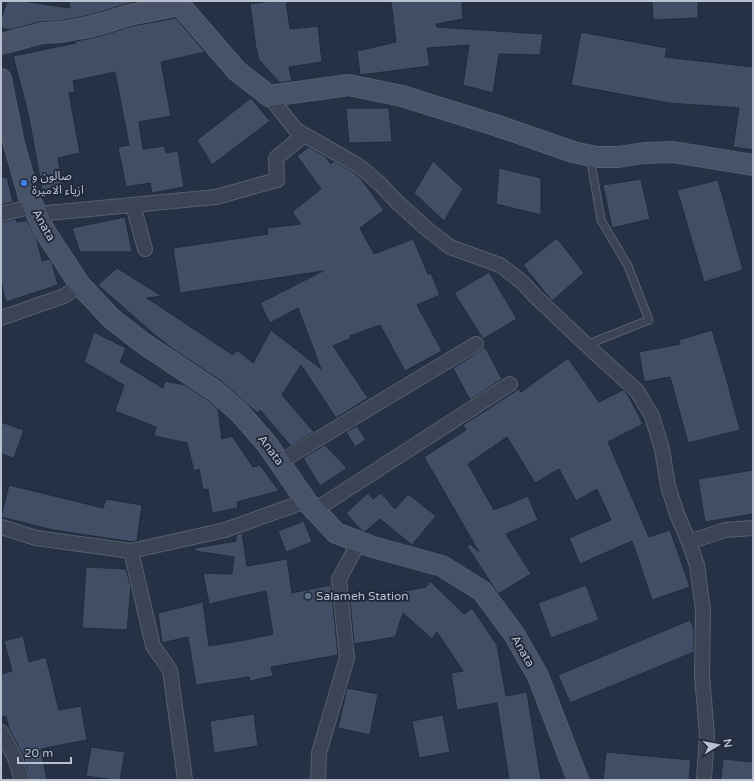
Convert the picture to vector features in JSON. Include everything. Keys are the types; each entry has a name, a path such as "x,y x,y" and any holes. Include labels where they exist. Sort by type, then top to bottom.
{"street":[{"path":"1,44 42,33 84,28 179,3 237,71 270,96 296,130 359,166 427,229 450,246 500,265 522,282 586,345 637,391 652,416 662,449 668,486 677,514 697,565 702,610 702,676 707,735 704,780"},
{"name":"Anata","path":"1,79 14,144 29,197 44,230 80,285 118,323 143,343 215,391 240,413 267,444 311,505 336,533 373,547 442,566 482,591 514,634 538,676 578,780"},
{"path":"270,96 349,85 402,96 498,126 573,152 596,156 618,157 644,153 673,152 753,165"},
{"path":"1,214 35,210 133,205 216,197 277,180 276,158 304,135"},
{"path":"133,205 145,249"},
{"path":"1,318 64,296 80,285"},
{"path":"280,462 476,344"},
{"path":"1,527 36,538 131,551 226,530 311,505 510,384"},
{"path":"689,542 725,530 753,528"},
{"path":"318,780 319,753 347,658 339,579 359,542"},
{"path":"131,551 153,646 170,670 185,780"},
{"path":"1,732 15,758 22,780"}],"lane":[{"path":"586,345 649,320 628,266 601,220 589,155"}],"building":[{"path":"7,1 22,1 70,8 69,1 141,1 82,17 59,21 39,22 10,30 1,28 1,20"},
{"path":"286,1 290,29 318,26 322,62 289,67 292,81 280,83 259,60 256,48 250,4"},
{"path":"391,1 462,1 463,19 436,24 437,27 543,34 540,55 499,54 493,93 463,85 469,45 427,48 430,66 360,75 357,51 396,42"},
{"path":"652,1 698,1 698,18 653,20"},
{"path":"176,18 205,52 161,62 171,116 139,122 143,149 164,146 166,153 178,151 184,187 152,193 150,183 126,187 118,147 129,145 115,72 73,81 75,92 69,93 80,153 58,158 64,191 43,195 28,113 13,56 76,43 70,42 107,34 132,26"},
{"path":"581,32 667,48 665,57 753,67 753,150 733,147 739,108 669,103 571,85"},
{"path":"251,98 270,121 212,165 197,140"},
{"path":"346,108 389,108 392,142 349,143"},
{"path":"309,147 326,157 331,164 334,161 354,173 361,179 384,210 360,228 374,254 413,239 428,274 431,273 440,295 417,305 442,351 405,371 380,325 350,336 351,338 333,346 368,398 336,418 301,365 282,395 314,432 291,446 260,410 258,413 221,381 177,352 156,336 98,285 117,268 162,296 147,298 233,355 237,350 253,363 271,330 321,369 298,308 270,323 260,303 323,271 180,293 173,248 268,234 267,228 301,224 292,212 321,189 297,156"},
{"path":"433,161 463,189 444,221 414,193"},
{"path":"499,168 541,178 541,215 496,204"},
{"path":"7,177 13,202 1,205 1,178"},
{"path":"641,179 650,219 612,228 603,185"},
{"path":"718,180 743,270 704,282 677,190"},
{"path":"125,217 132,252 80,252 72,228"},
{"path":"16,219 17,222 27,220 37,240 42,261 49,259 52,263 58,285 6,302 1,281 1,222"},
{"path":"557,238 584,273 552,301 523,265"},
{"path":"489,272 517,319 483,339 454,293"},
{"path":"712,330 740,430 688,443 670,377 644,382 639,352 680,344 679,340"},
{"path":"94,332 126,348 120,362 163,388 165,381 185,385 208,400 218,409 222,439 232,436 253,467 260,465 279,491 237,502 238,508 212,513 208,489 203,490 199,469 194,471 187,443 154,436 156,427 115,411 124,385 84,362"},
{"path":"485,347 502,379 470,400 453,368"},
{"path":"568,358 599,402 623,390 628,395 643,424 608,442 649,537 670,530 690,587 652,600 632,541 580,564 569,538 611,520 597,489 576,501 559,469 535,483 507,437 468,464 494,510 528,496 538,520 506,534 531,574 498,594 467,546 470,544 479,552 424,457 466,430 463,425 519,389 521,392"},
{"path":"1,422 24,430 14,458 1,454"},
{"path":"357,426 366,440 355,447 346,432"},
{"path":"325,445 347,468 320,486 303,458"},
{"path":"753,470 753,514 705,522 698,479"},
{"path":"9,485 103,508 106,499 142,505 137,541 133,542 53,530 1,517"},
{"path":"368,493 373,499 381,493 395,509 408,494 436,516 412,545 380,519 365,532 361,530 346,513"},
{"path":"304,521 312,542 286,552 278,531"},
{"path":"242,533 247,566 287,559 292,593 331,585 338,655 271,667 273,676 250,681 249,677 196,685 188,637 162,643 158,613 203,602 209,646 273,634 266,591 209,604 203,573 232,574 234,557 195,551 195,548 236,541 236,535"},
{"path":"86,567 126,569 131,587 127,630 82,628"},
{"path":"430,581 464,614 472,608 497,645 506,696 527,692 541,780 509,780 497,703 457,710 451,673 463,671 437,632 432,639 403,613 395,637 354,644 350,601 426,587"},
{"path":"586,585 599,620 551,638 538,603"},
{"path":"690,620 694,629 694,652 570,703 558,675"},
{"path":"23,636 29,662 46,657 59,710 81,706 87,740 41,749 47,780 30,780 23,755 9,729 6,716 1,717 1,674 12,671 4,641"},
{"path":"347,688 378,694 370,735 338,728"},
{"path":"254,714 258,746 214,753 210,721"},
{"path":"443,715 450,752 419,758 412,721"},
{"path":"91,747 125,752 120,780 86,776"},
{"path":"606,752 691,760 689,780 603,780"},
{"path":"723,759 753,762 753,780 721,780"}],"place":[{"name":"صالون و ازياء الاميرة","path":"24,183"},
{"name":"Salameh Station","path":"308,596"}]}
